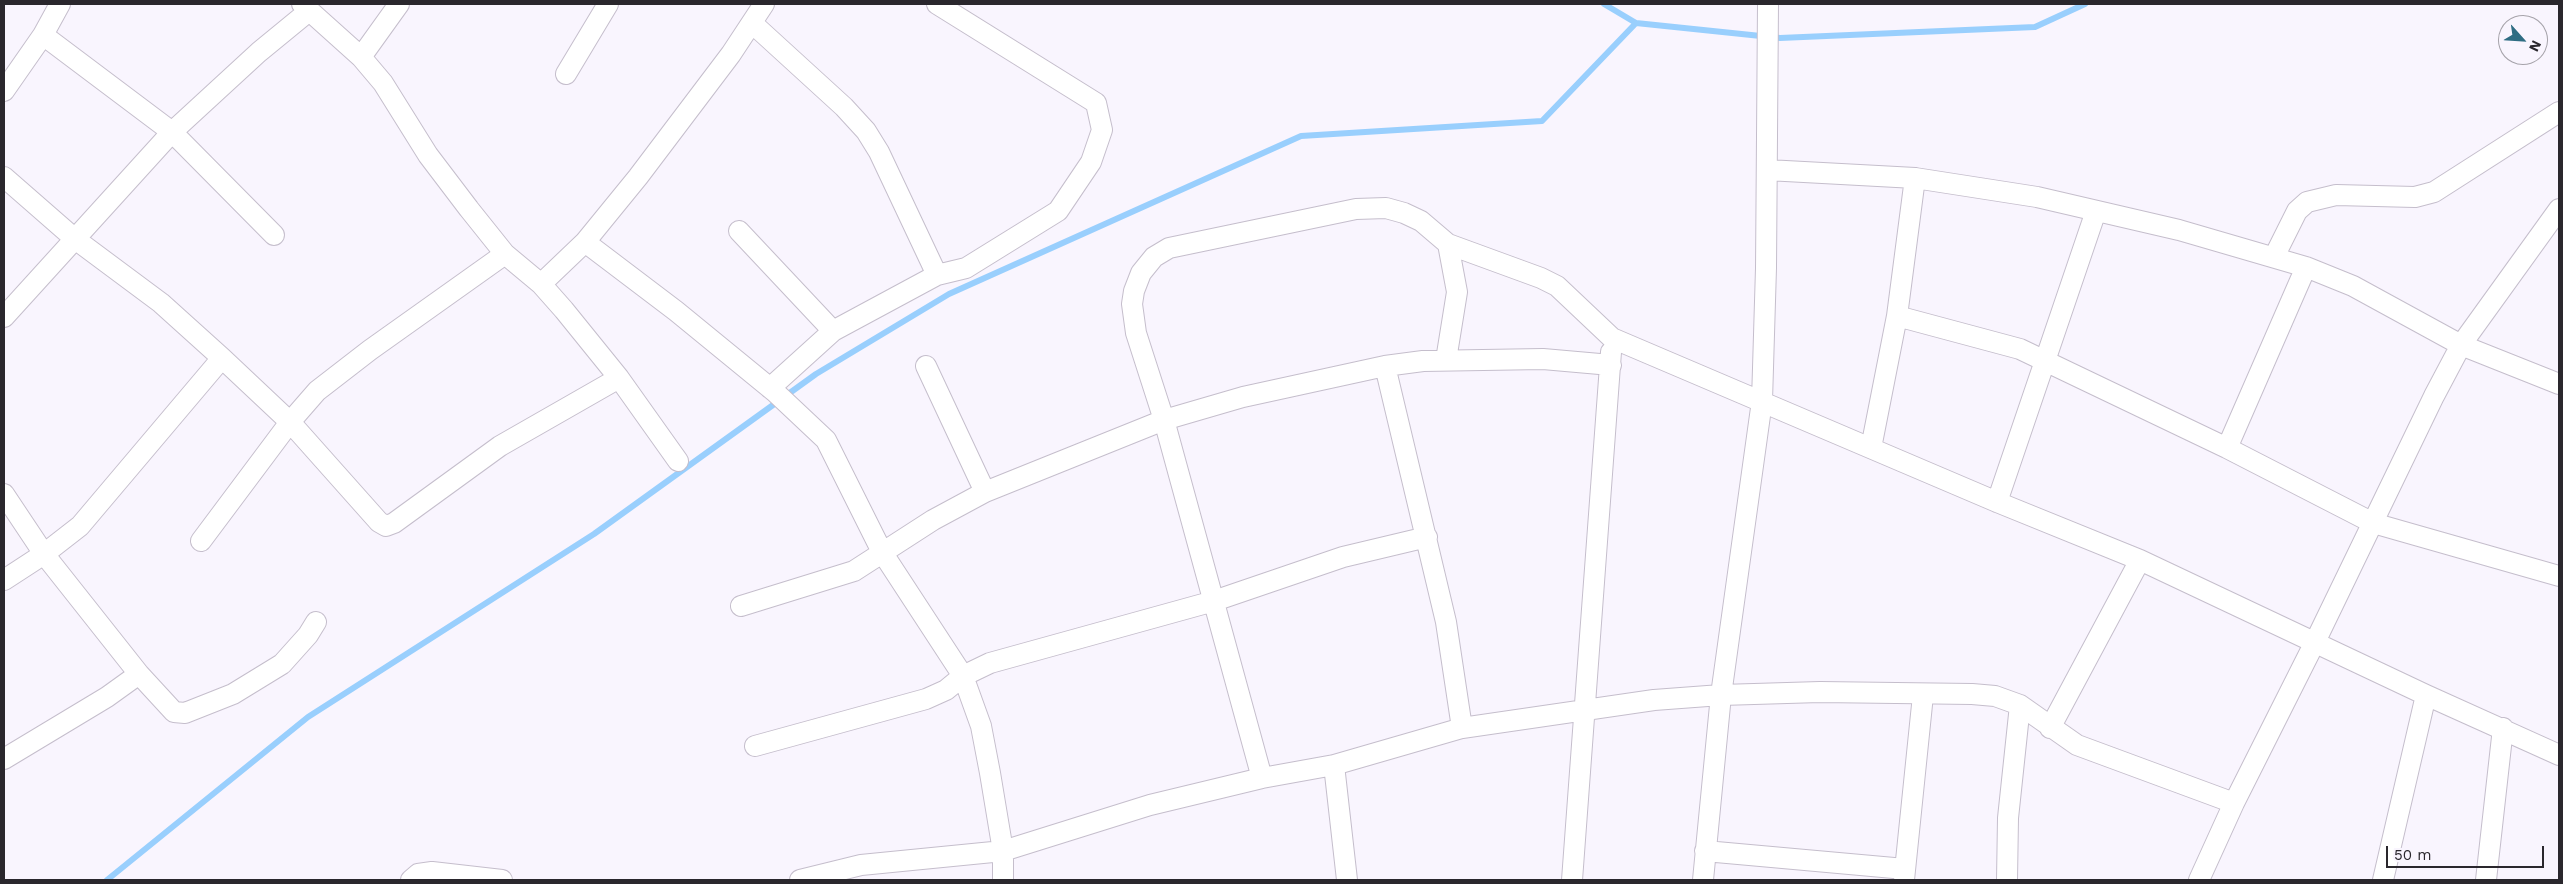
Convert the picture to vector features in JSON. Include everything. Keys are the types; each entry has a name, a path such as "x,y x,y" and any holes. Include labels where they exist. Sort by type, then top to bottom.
{"street":[{"path":"4,91 43,35 60,4"},
{"path":"361,57 399,4"},
{"path":"566,74 608,4"},
{"path":"541,284 585,242 638,177 764,4"},
{"path":"773,390 833,331 937,276 966,268 1058,211 1091,162 1102,130 1096,103 937,4"},
{"path":"1703,880 1722,695 1762,401 1767,170 1768,4"},
{"path":"4,317 172,132 306,7 361,57 383,83 428,155 505,254 541,284 619,378 678,461"},
{"path":"752,23 844,107 866,132 879,152 937,276"},
{"path":"43,35 172,132 274,235"},
{"path":"2274,257 2296,212 2307,202 2336,195 2414,197 2434,192 2559,112"},
{"path":"1767,170 1915,178 2037,198 2179,230 2306,267 2353,286 2461,344 2559,384"},
{"path":"4,177 75,239 161,303 222,358 290,422 379,522 386,526 394,524 500,446 619,378"},
{"path":"1870,448 1897,316 1915,178"},
{"path":"1262,778 1164,420 1136,332 1132,304 1141,273 1154,257 1169,248 1356,209 1386,208 1420,221 1448,244 1541,278 1557,286 1612,338 1997,502 2140,560 2426,695 2503,728 2559,755"},
{"path":"2199,880 2234,803 2315,642 2406,451 2461,344 2552,233 2559,209"},
{"path":"1997,502 2096,211"},
{"path":"739,231 833,331"},
{"path":"585,242 676,311 773,390 826,440 882,552 963,676 980,726 1002,851 1004,880"},
{"path":"1446,360 1457,292 1448,244"},
{"path":"201,541 290,422 317,391 370,350 505,254"},
{"path":"2227,448 2306,267"},
{"path":"1897,316 2020,349 2227,448 2373,523 2559,576"},
{"path":"1572,880 1586,711 1612,338"},
{"path":"4,580 44,554 80,526 222,358"},
{"path":"741,606 854,571 933,520 984,492 1164,420 1243,397 1385,366 1446,360 1543,359 1611,365"},
{"path":"926,366 984,492"},
{"path":"1385,366 1412,486 1427,537 1446,622 1462,728"},
{"path":"4,494 44,554 139,674 174,712 185,713 233,694 282,664 308,635 316,622"},
{"path":"755,746 926,700 946,690 963,676 990,663 1214,602 1343,557 1427,537"},
{"path":"2050,728 2140,560"},
{"path":"4,759 107,698 139,674"},
{"path":"800,880 1002,851 1150,805 1262,778 1334,765 1462,728 1654,700 1722,695 1820,692 1995,696 2020,705 2050,728 2077,745 2234,803"},
{"path":"1705,851 1904,875 1923,695"},
{"path":"2383,880 2426,695"},
{"path":"2007,880 2008,818 2020,705"},
{"path":"2486,880 2503,728"},
{"path":"1334,765 1347,880"},
{"path":"411,880 418,874 432,872 502,880"}],"waterway":[{"path":"1604,4 1636,23"},
{"path":"107,880 308,717 594,534 816,374 949,294 1301,136 1542,121 1636,23 1780,38 2035,27 2085,4"}]}
